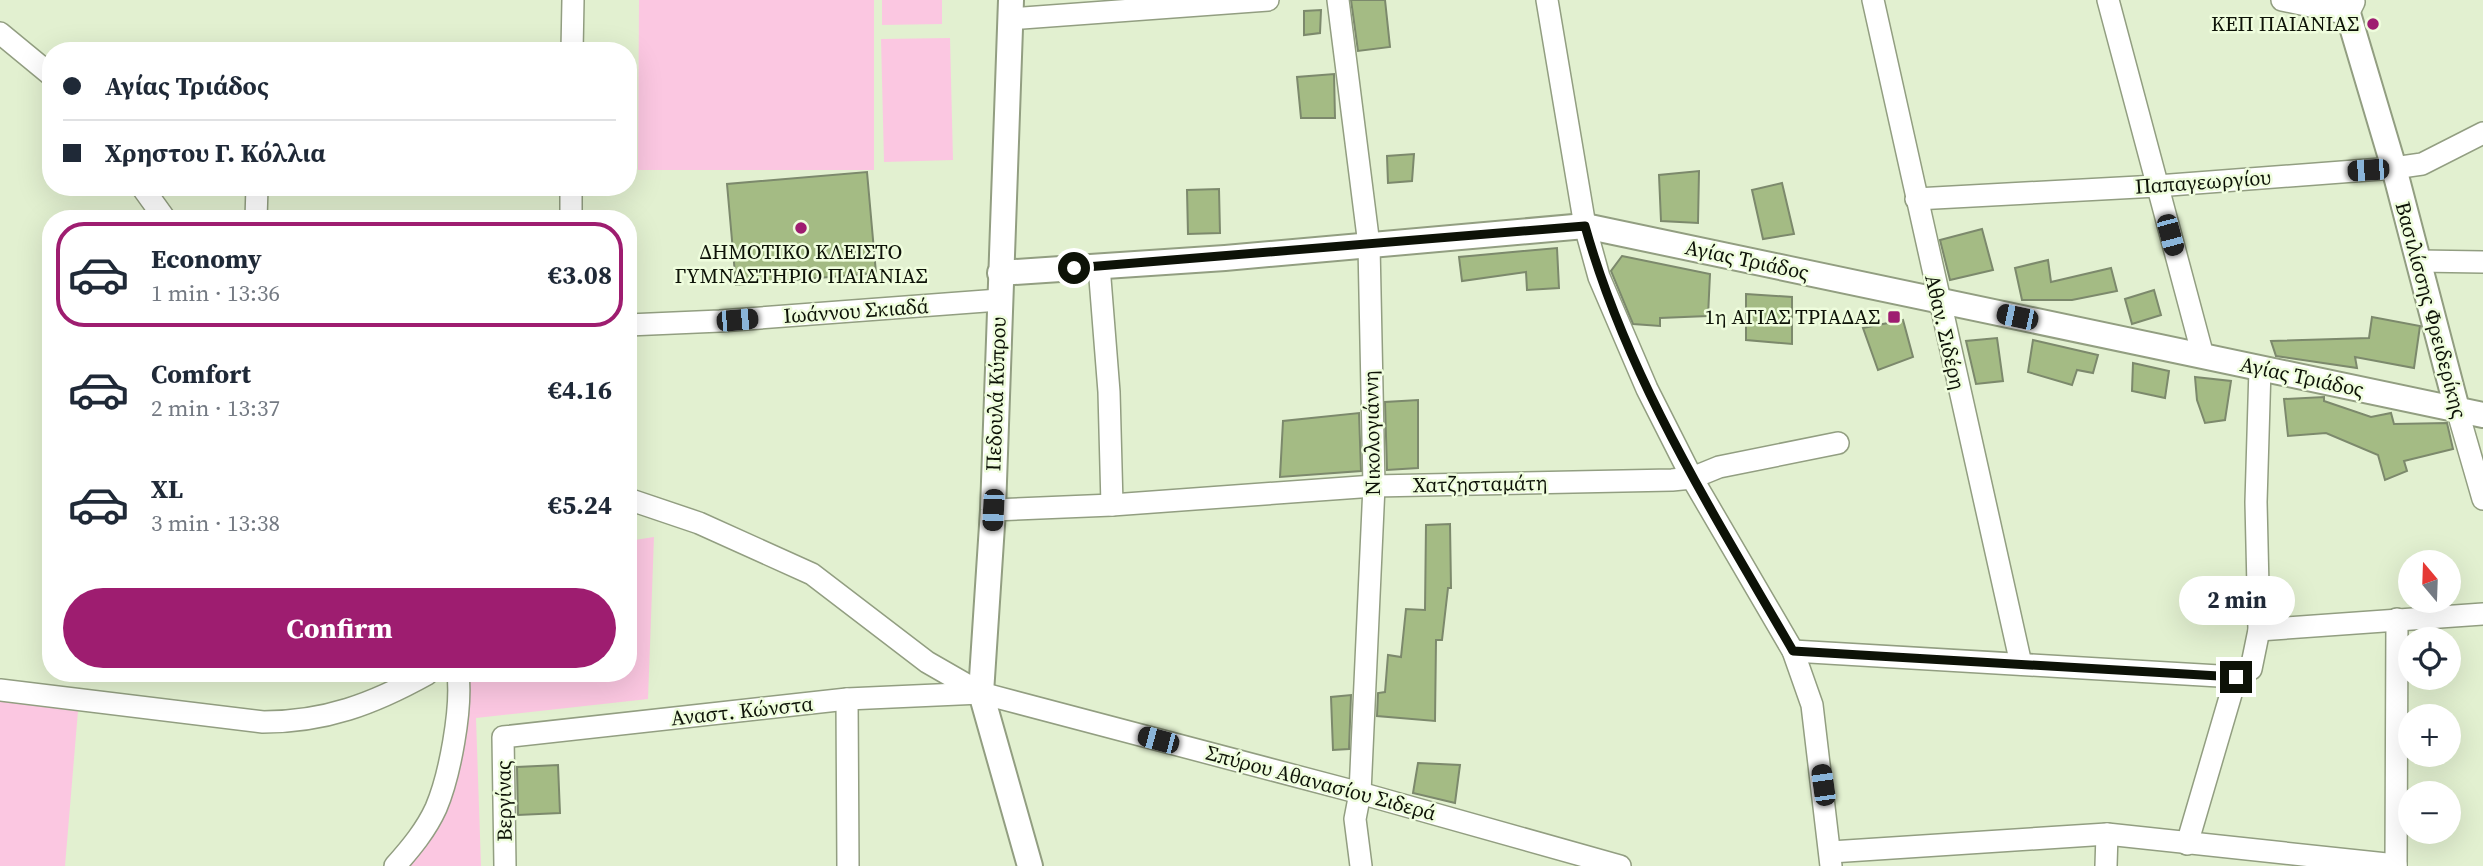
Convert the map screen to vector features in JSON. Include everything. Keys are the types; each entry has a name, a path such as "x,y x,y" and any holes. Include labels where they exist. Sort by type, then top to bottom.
{"street":[{"path":"572,42 573,0"},
{"path":"1011,10 1268,0"},
{"name":"Νικολογιάννη","path":"1338,0 1369,245 1374,486 1360,793 1355,819 1361,866"},
{"path":"1547,0 1585,226 1599,277 1647,389 1692,478 1793,651 1812,705 1831,859 2107,834 2396,865 2397,619"},
{"name":"Αθαν. Σιδέρη","path":"1873,0 1937,300 2021,664"},
{"path":"2108,0 2203,356"},
{"path":"2281,0 2349,5"},
{"name":"Βασιλίσσης Φρειδερίκης","path":"2349,5 2483,499"},
{"name":"Πεδουλά Κύπρου","path":"1011,10 993,510 981,693 1030,866"},
{"path":"0,33 42,68"},
{"name":"Παπαγεωργίου","path":"1916,199 2157,186 2394,168 2422,164 2483,133"},
{"name":"Αγίας Τριάδος","path":"1000,273 1585,226 2483,415"},
{"path":"2418,261 2483,262"},
{"path":"1099,266 1109,391 1112,505"},
{"name":"Ιωάννου Σκιαδά","path":"637,325 999,300"},
{"path":"1793,651 2236,677 2252,669 2259,630 2256,502 2260,368"},
{"name":"Χατζησταμάτη","path":"993,510 1112,505 1374,486 1692,478 1719,467 1838,443"},
{"path":"637,502 699,523 812,574 927,662 981,693"},
{"path":"2259,630 2483,614"},
{"path":"2187,844 2236,677"},
{"path":"0,690 263,722 303,722 390,694 412,682"},
{"path":"395,866 418,840 436,807 454,728 457,682"},
{"name":"Σπύρου Αθανασίου Σιδερά","path":"981,693 1360,793 1619,866"},
{"name":"Αναστ. Κώνστα","path":"503,737 847,699 981,693"},
{"path":"847,699 848,866"},
{"name":"Βεργίνας","path":"503,737 505,866"},
{"path":"2106,866 2107,834"}],"shaded area":[{"path":"639,0 874,0 874,170 638,170"},
{"path":"882,0 942,0 942,24 882,25"},
{"path":"950,38 953,160 884,162 881,39"},
{"path":"654,537 648,699 476,718 481,866 402,866 421,843 462,682 637,682 637,540"},
{"path":"0,701 78,711 65,866 0,866"}],"building":[{"path":"1351,0 1385,0 1390,47 1358,51"},
{"path":"1321,10 1320,33 1304,35 1304,11"},
{"path":"1334,74 1335,118 1301,118 1297,77"},
{"path":"1414,154 1412,181 1388,183 1387,156"},
{"path":"1699,171 1698,223 1661,221 1659,175"},
{"name":"ΔΗΜΟΤΙΚΟ ΚΛΕΙΣΤΟ ΓΥΜΝΑΣΤΗΡΙΟ ΠΑΙΑΝΙΑΣ","path":"867,172 876,273 736,285 727,184"},
{"path":"1782,183 1794,234 1763,239 1752,190"},
{"path":"1219,189 1220,233 1188,234 1187,190"},
{"path":"1982,229 1993,270 1950,280 1940,240"},
{"path":"1557,248 1559,288 1527,290 1526,272 1462,281 1459,257"},
{"path":"1622,256 1710,274 1708,316 1660,318 1660,326 1633,324 1611,271"},
{"path":"2048,260 2051,282 2111,268 2117,291 2072,300 2022,300 2015,268"},
{"path":"2154,290 2161,315 2132,324 2125,299"},
{"path":"1746,294 1792,297 1792,344 1746,340"},
{"path":"2372,317 2420,326 2414,368 2355,357 2357,368 2276,356 2271,341 2369,338"},
{"path":"1903,320 1913,357 1878,370 1863,328"},
{"path":"1997,338 2003,381 1976,384 1966,341"},
{"path":"2033,340 2098,355 2093,373 2077,370 2072,385 2028,372"},
{"path":"2133,363 2169,371 2165,398 2132,391"},
{"path":"2195,377 2231,381 2225,420 2205,423 2197,400"},
{"path":"2324,397 2324,401 2371,417 2391,413 2394,424 2447,423 2453,449 2404,461 2407,471 2385,480 2378,455 2326,433 2288,436 2284,399"},
{"path":"1418,400 1418,468 1387,470 1385,402"},
{"path":"1359,413 1361,471 1280,477 1283,421"},
{"path":"1450,524 1451,588 1448,588 1442,640 1436,640 1435,721 1377,716 1378,693 1385,692 1388,655 1401,657 1406,609 1425,610 1426,525"},
{"path":"1351,695 1349,749 1333,750 1331,697"},
{"path":"1418,763 1460,765 1455,803 1413,793"},
{"path":"558,765 560,813 518,815 517,767"}],"place":[{"name":"ΚΕΠ ΠΑΙΑΝΙΑΣ","path":"2373,24"},
{"name":"ΔΗΜΟΤΙΚΟ ΚΛΕΙΣΤΟ ΓΥΜΝΑΣΤΗΡΙΟ ΠΑΙΑΝΙΑΣ","path":"801,228"},
{"name":"1η ΑΓΙΑΣ ΤΡΙΑΔΑΣ","path":"1894,317"}],"route":[{"path":"1074,268 1225,258 1585,226 1599,277 1647,389 1692,478 1793,651 2236,677"}]}
